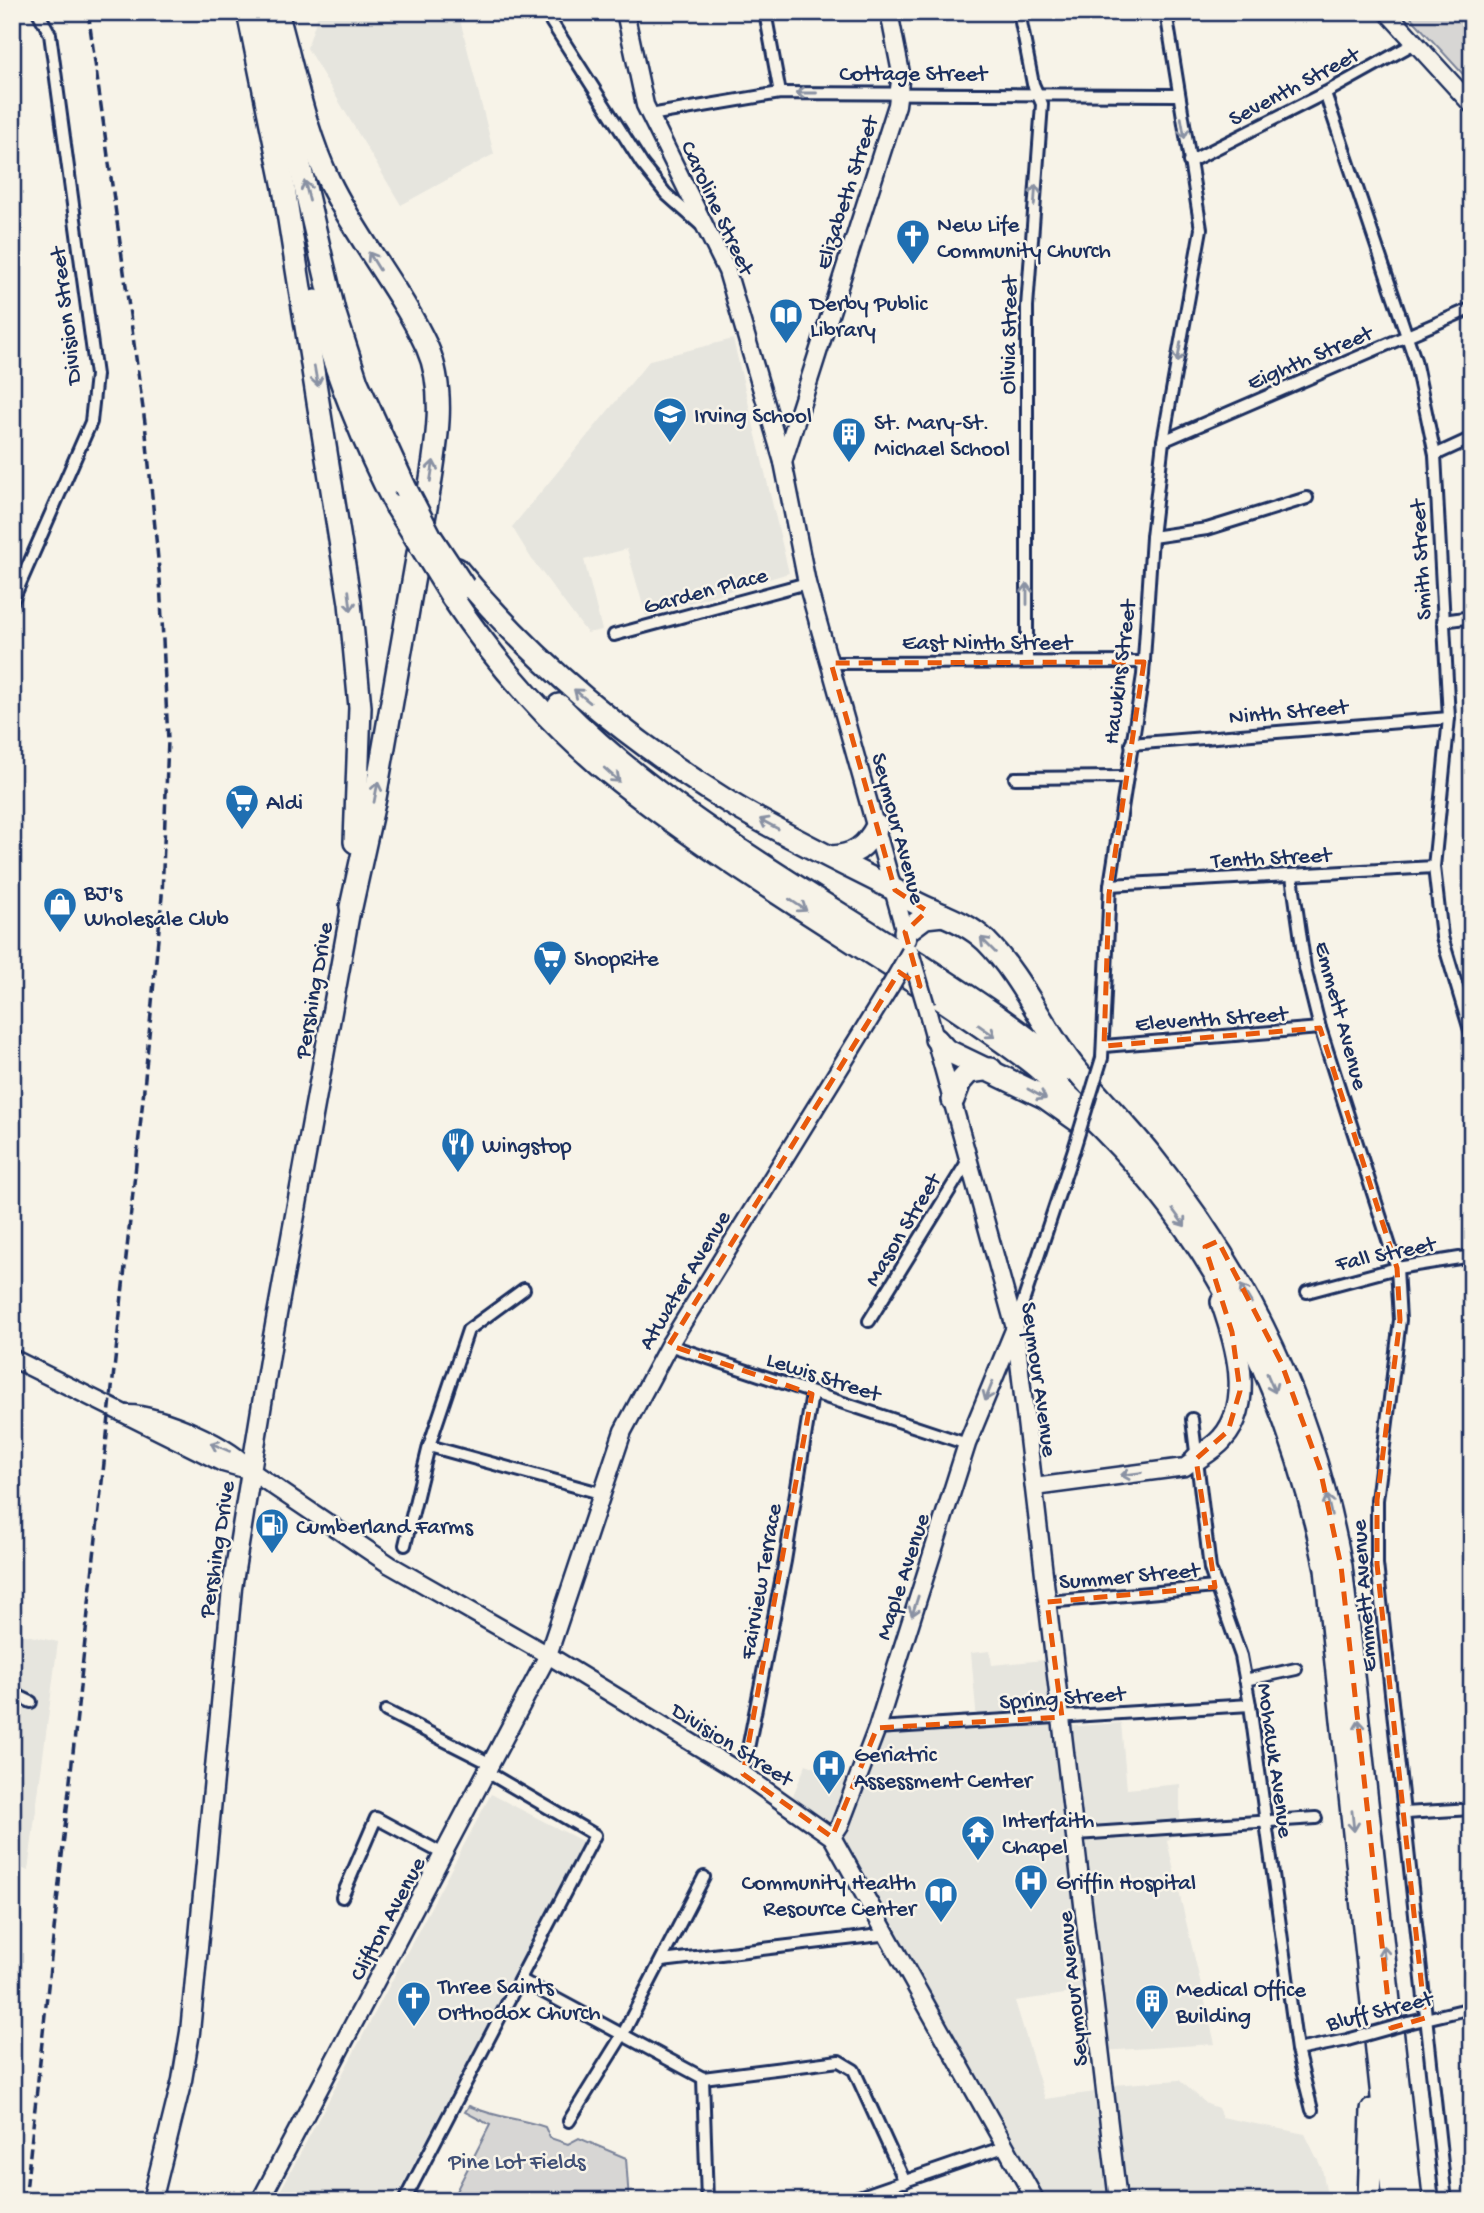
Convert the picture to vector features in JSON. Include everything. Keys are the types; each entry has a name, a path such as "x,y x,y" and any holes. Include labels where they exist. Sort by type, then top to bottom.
{"highway":[{"path":"248,12 279,79 356,382 401,496 461,589 522,667 572,718 631,769 701,823 1035,1042 1085,1087 1150,1153"},
{"path":"273,13 263,47 268,108 323,415 351,603 360,707 351,907"},
{"path":"273,13 328,179 355,231 428,349 437,391 438,436 428,498 375,798 351,907"},
{"path":"284,188 339,383 376,469 401,496 431,537 511,673 558,725 618,781 694,836 1031,1062 1150,1179 1207,1257 1247,1329 1280,1405 1299,1459 1317,1524 1331,1601 1393,2201"},
{"path":"461,589 509,629 574,691 656,755 732,804 895,890 914,903 952,917 979,935 998,954 1074,1067 1150,1153 1203,1224 1267,1330 1296,1398 1321,1469 1343,1580 1410,2201"},
{"path":"831,857 857,852 870,839 877,826"},
{"path":"908,943 925,917 952,917"},
{"path":"936,1038 946,1050 991,1069 1072,1115 1150,1179"},
{"path":"953,1100 960,1082 969,1072 991,1069"},
{"path":"1196,1459 1228,1431 1238,1408 1240,1391 1232,1332 1207,1257"},
{"path":"1369,2201 1372,2108 1370,1989"},
{"path":"1396,2073 1417,2164 1421,2201"}],"main road":[{"name":"Caroline Street","path":"625,12 645,105 727,271 783,462"},
{"name":"Elizabeth Street","path":"783,462 899,93 901,73 889,12"},
{"path":"1387,12 1472,105"},
{"name":"Seymour Avenue","path":"783,462 807,583 895,890 1015,1328 1118,2201"},
{"name":"Pershing Drive","path":"152,2201 182,2080 191,2021 232,1588 351,907"},
{"name":"Atwater Avenue","path":"548,1655 600,1493 623,1431 669,1345 891,985 908,943"},
{"name":"Maple Avenue","path":"832,1837 840,1825 877,1728 967,1444 1015,1328"},
{"name":"Division Street","path":"12,1358 127,1413 148,1415 228,1451 243,1461 251,1471 390,1565 548,1655 743,1774 832,1837 1037,2201"},
{"path":"1034,1487 1185,1467 1196,1459"},
{"name":"Clifton Avenue","path":"260,2201 445,1856 548,1655"}],"street":[{"name":"Division Street","path":"12,602 91,422 96,393 96,376 50,34 38,12"},
{"path":"545,12 642,164 666,194 708,232"},
{"path":"765,12 780,93"},
{"name":"Olivia Street","path":"1019,12 1042,104 1027,307 1027,662"},
{"name":"Hawkins Street","path":"1015,1328 1102,1058 1110,885 1144,662 1152,537 1163,441 1201,229 1177,95 1166,12"},
{"name":"Seventh Street","path":"1189,162 1325,93 1415,43"},
{"name":"Cottage Street","path":"650,116 780,93 1177,95"},
{"name":"Smith Street","path":"1325,93 1423,388 1436,455 1449,718 1434,867 1442,937 1472,1037"},
{"name":"Eighth Street","path":"1163,441 1472,308"},
{"path":"1436,455 1472,438"},
{"path":"1152,537 1208,529 1307,499"},
{"name":"Garden Place","path":"614,635 807,583"},
{"path":"1443,621 1472,617"},
{"name":"East Ninth Street","path":"831,663 1144,662"},
{"name":"Ninth Street","path":"1131,744 1449,718"},
{"path":"1015,778 1126,777"},
{"name":"Tenth Street","path":"1110,885 1434,867"},
{"name":"Emmett Avenue","path":"1292,876 1305,968 1320,1028 1398,1268 1400,1320 1377,1500 1377,1564 1447,2201"},
{"name":"Eleventh Street","path":"1104,1046 1320,1028"},
{"name":"Mason Street","path":"869,1321 969,1159"},
{"name":"Fall Street","path":"1307,1292 1398,1268 1472,1256"},
{"path":"405,1545 429,1446 468,1330 524,1289"},
{"name":"Lewis Street","path":"669,1345 967,1444"},
{"name":"Fairview Terrace","path":"743,1774 785,1561 812,1394"},
{"name":"Mohawk Avenue","path":"1192,1419 1210,1569 1241,1656 1250,1705 1297,2050 1312,2110"},
{"path":"429,1446 600,1493"},
{"name":"Summer Street","path":"1047,1602 1215,1587"},
{"path":"1245,1679 1296,1669"},
{"path":"12,1693 31,1702"},
{"name":"Spring Street","path":"877,1728 1250,1705"},
{"path":"386,1711 489,1768 595,1835 404,2201"},
{"path":"1405,1814 1472,1809"},
{"path":"342,1897 376,1818 445,1856"},
{"path":"1076,1834 1316,1818"},
{"path":"569,2121 623,2034 704,1877"},
{"path":"662,1961 889,1934"},
{"path":"521,1980 703,2078 839,2061 847,2063 854,2070 905,2182"},
{"name":"Bluff Street","path":"1297,2050 1472,2008"},
{"path":"703,2078 707,2201"},
{"path":"847,2201 1007,2146"}],"highlighted area":[{"path":"1144,662 1109,894 1104,1046 1320,1028 1397,1268 1400,1320 1377,1500 1377,1564 1425,2018 1391,2028 1341,1566 1320,1469 1281,1362 1218,1241 1205,1247 1232,1332 1240,1391 1228,1431 1196,1459 1215,1587 1047,1602 1062,1717 877,1728 832,1837 743,1774 812,1394 669,1345 899,972 920,986 905,932 927,911 895,890 831,663"}],"shaded area":[{"path":"319,12 458,12 494,154 401,205 307,48"},
{"name":"Irving School","path":"733,339 789,573 646,616 627,549 584,560 602,630 587,633 531,558 512,527 650,360"},
{"path":"12,1632 58,1642 28,1871 12,1864"},
{"name":"Griffin Hospital","path":"990,1651 992,1665 1054,1659 1063,1727 1121,1723 1127,1789 1180,1784 1180,1828 1167,1841 1215,2044 1101,2051 1094,1990 1015,2001 1045,2099 1095,2092 1113,2085 1179,2080 1207,2104 1218,2108 1222,2117 1305,2134 1322,2169 1328,2201 1035,2201 834,1829 789,1805 806,1764 855,1782 877,1728 977,1722 971,1653"},
{"path":"491,1794 584,1842 394,2201 275,2201"}],"green space":[{"path":"1406,12 1472,12 1472,84"},
{"name":"Pine Lot Fields","path":"469,2106 545,2127 550,2138 568,2144 579,2138 626,2158 629,2201 451,2201 490,2125 465,2112"}],"railway":[{"path":"25,2201 143,1099 162,896 168,740 160,580 145,423 88,12"}],"place":[{"name":"New Life Community Church","path":"913,266"},
{"name":"Derby Public Library","path":"786,345"},
{"name":"Irving School","path":"670,444"},
{"name":"St. Mary-St. Michael School","path":"849,464"},
{"name":"Aldi","path":"242,831"},
{"name":"BJ's Wholesale Club","path":"60,934"},
{"name":"ShopRite","path":"550,987"},
{"name":"Wingstop","path":"458,1174"},
{"name":"Cumberland Farms","path":"272,1555"},
{"name":"Geriatric Assessment Center","path":"829,1796"},
{"name":"Interfaith Chapel","path":"978,1862"},
{"name":"Griffin Hospital","path":"1031,1911"},
{"name":"Community Health Resource Center","path":"941,1924"},
{"name":"Three Saints Orthodox Church","path":"414,2028"},
{"name":"Medical Office Building","path":"1152,2031"}]}
